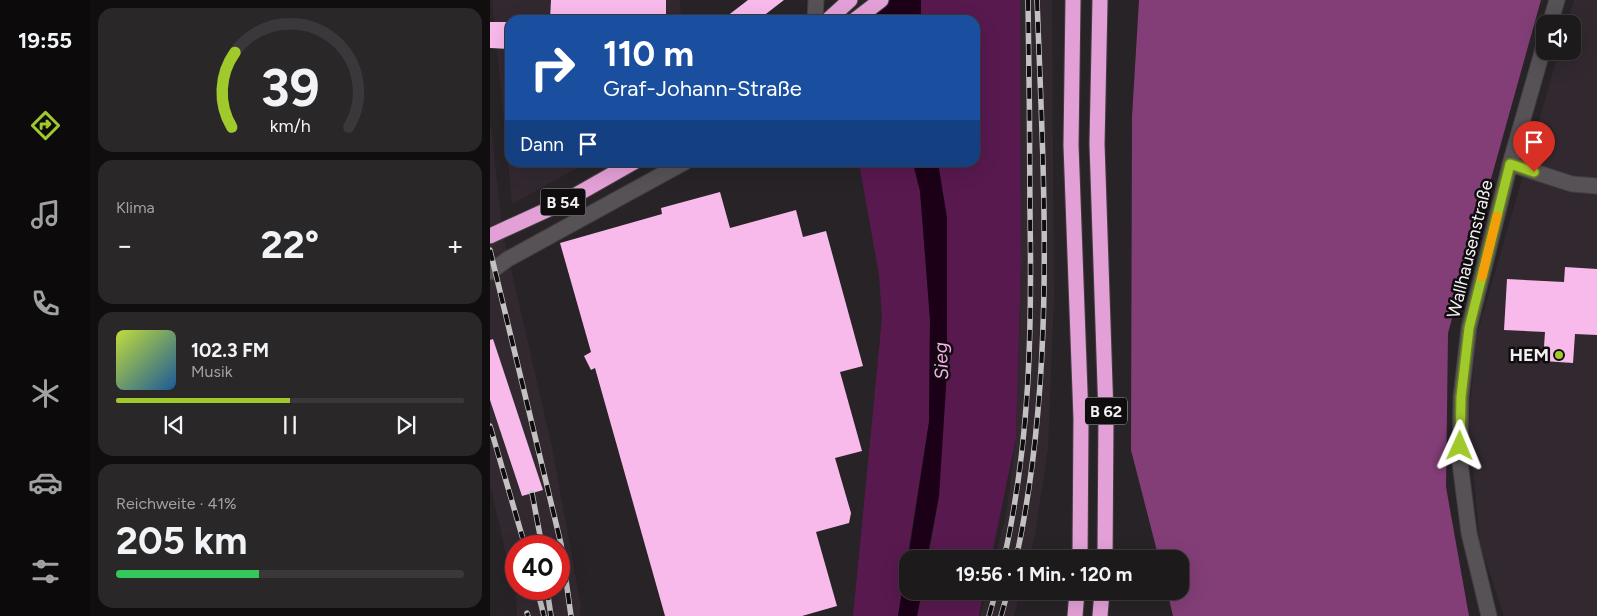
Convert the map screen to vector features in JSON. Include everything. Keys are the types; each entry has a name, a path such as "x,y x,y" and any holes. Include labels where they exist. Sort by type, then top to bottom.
{"highway":[{"path":"834,15 850,0"},
{"path":"862,15 881,0"},
{"name":"B 62","path":"1073,0 1071,145 1081,428 1080,550"},
{"name":"B 62","path":"1100,0 1097,144 1106,416 1104,550"},
{"name":"B 54","path":"490,236 560,204 625,167"},
{"path":"1075,616 1076,600"},
{"path":"1100,616 1101,600"}],"street":[{"path":"815,15 816,0"},
{"path":"1553,15 1557,0"},
{"name":"Wallhausenstraße","path":"1490,616 1469,533 1460,463 1461,397 1469,328 1510,164 1540,60"},
{"path":"1510,164 1572,184 1597,186"},
{"path":"490,272 508,259 676,167"}],"shaded area":[{"path":"492,0 680,0 681,15 505,15 505,133"},
{"path":"921,0 1020,0 1021,263 1016,438 993,550 930,550 939,496 947,218 939,167 980,167 980,15 921,15"},
{"path":"1020,0 1052,0 1054,297 1048,449 1031,550 997,550 1006,515 1016,438 1021,263"},
{"path":"1139,0 1541,0 1448,333 1446,487 1469,616 1173,616 1169,600 1189,600 1189,550 1157,550 1131,450 1132,117"},
{"path":"1574,0 1597,0 1597,616 1504,616 1480,544 1469,425 1476,338 1556,60 1581,60 1581,15 1570,15"},
{"path":"490,120 503,234 552,447 568,535 505,535 505,550 490,484"},
{"path":"508,167 579,167 512,204"},
{"path":"860,167 914,167 920,191 930,319 929,422 909,550 899,550 899,600 901,600 898,616 853,616 882,318 879,275"},
{"path":"570,546 581,606 580,616 517,616 516,600 570,600"},
{"path":"920,600 982,600 979,616 917,616"},
{"path":"984,600 1018,600 1014,616 980,616"}],"water":[{"path":"875,0 921,0 921,15 876,15"},
{"name":"Sieg","path":"914,167 939,167 947,218 947,372 939,496 929,550 909,550 929,422 930,319 920,191"},
{"path":"901,600 920,600 917,616 898,616"}],"building":[{"path":"551,0 666,0 666,15 550,15"},
{"path":"748,0 784,0 764,15 728,15"},
{"path":"490,22 505,22 505,49 490,48"},
{"path":"720,192 730,228 796,210 803,237 826,231 863,366 840,372 862,451 835,458 851,513 849,523 816,532 837,606 802,616 665,616 595,368 591,370 584,356 591,352 560,243 662,214 661,208"},
{"path":"1565,267 1597,269 1597,335 1575,334 1573,363 1543,361 1545,332 1504,330 1507,279 1564,282"},
{"path":"493,339 543,490 522,496 490,400 490,340"}],"railway":[{"path":"1006,550 1019,472 1028,387 1030,344 1031,257 1028,0"},
{"path":"1018,550 1029,490 1037,421 1042,351 1044,210 1037,0"},
{"path":"490,250 561,544 571,616"},
{"path":"490,426 522,535"},
{"path":"532,493 540,535"},
{"path":"540,600 544,616"},
{"path":"549,600 551,616"},
{"path":"989,616 993,600"},
{"path":"1001,616 1005,600"}],"slow traffic":[{"path":"1482,277 1497,216"}],"place":[{"name":"HEM","path":"1559,355"}],"route":[{"path":"1460,446 1461,397 1469,328 1510,164 1534,172"}]}
